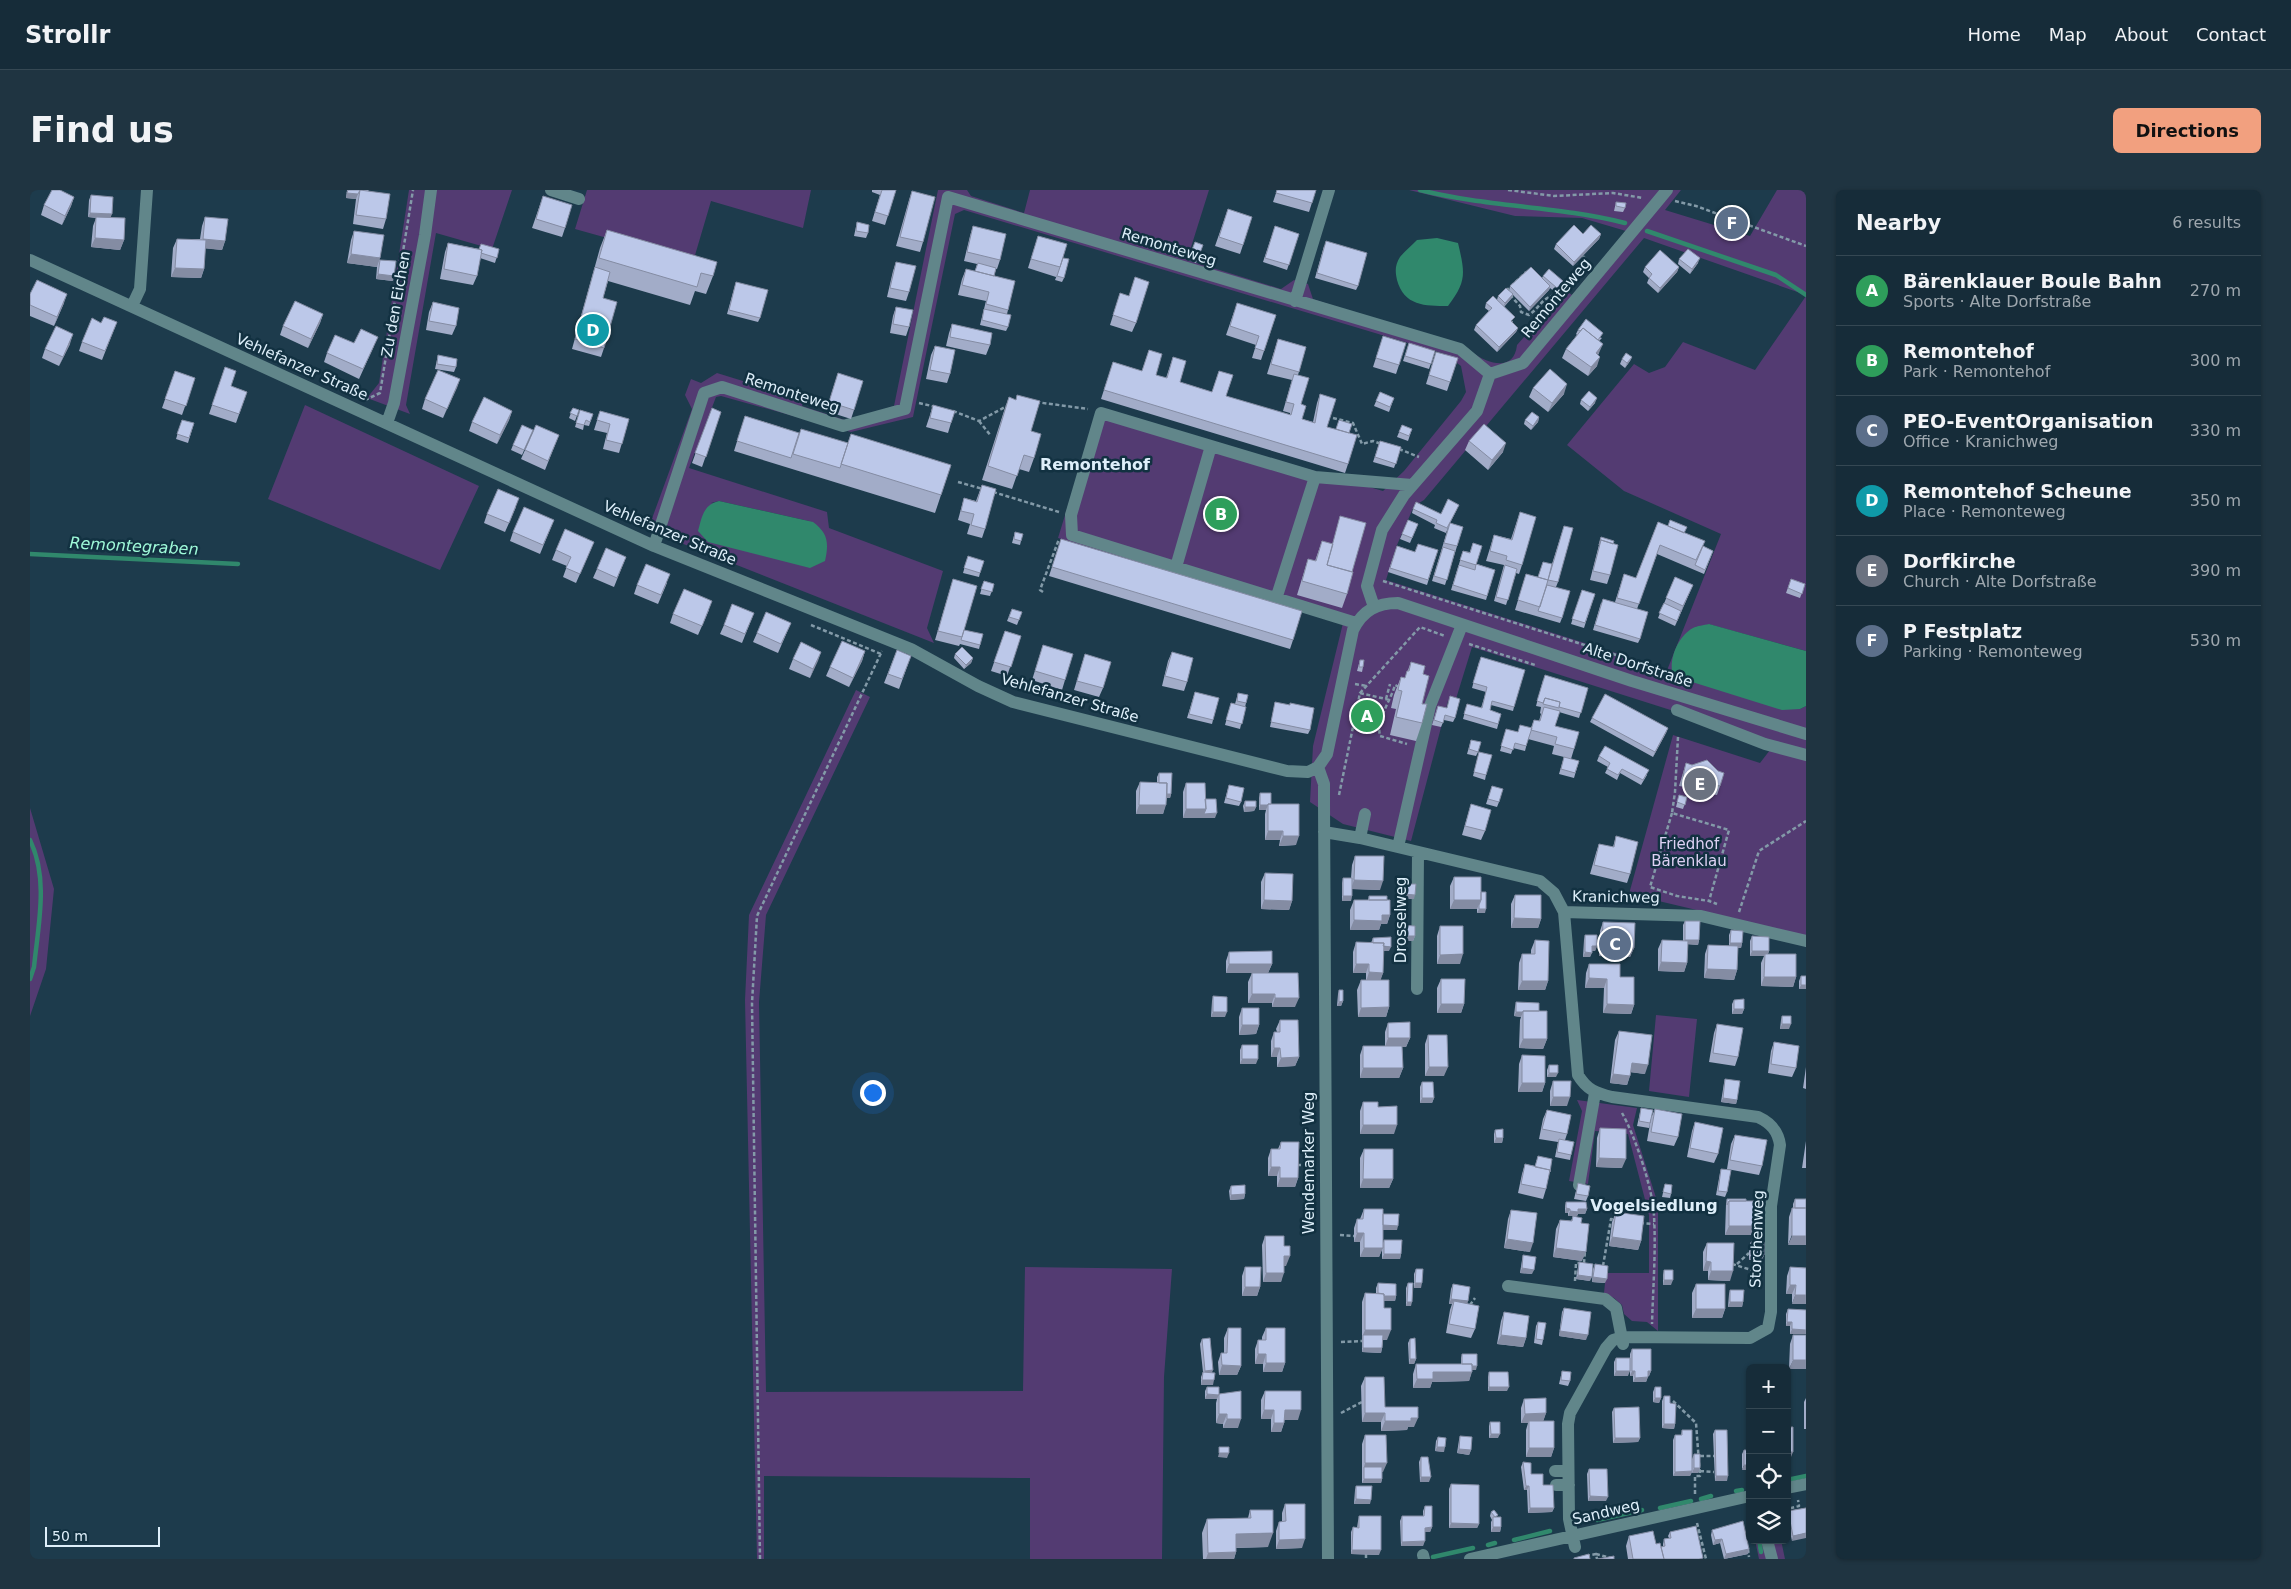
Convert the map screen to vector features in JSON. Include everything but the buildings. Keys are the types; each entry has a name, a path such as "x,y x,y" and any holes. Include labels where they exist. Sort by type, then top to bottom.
{"street":[{"path":"132,306 140,289 147,190"},
{"name":"Zu den Eichen","path":"386,423 394,403 425,235 431,190"},
{"path":"551,190 579,198"},
{"path":"1295,302 1329,190"},
{"name":"Remonteweg","path":"654,546 704,393 722,387 843,426 905,409 949,193 1295,302 1460,349 1490,374 1523,363 1667,190"},
{"name":"Vehlefanzer Straße","path":"30,260 654,546 911,649 978,686 1012,702 1288,771 1308,772 1318,767"},
{"path":"1318,767 1327,754 1344,668 1356,623 1374,607 1367,586 1382,530 1412,486 1477,411 1490,374"},
{"path":"1356,623 1072,535 1071,515 1101,413 1315,477 1397,482 1412,486"},
{"path":"1176,567 1211,446"},
{"path":"1276,599 1315,477"},
{"name":"Alte Dorfstraße","path":"1374,607 1385,603 1398,604 1662,690 1806,734"},
{"path":"1398,847 1430,706 1462,624"},
{"path":"1677,710 1765,744 1806,755"},
{"name":"Wendemarker Weg","path":"1318,767 1324,784 1328,1559"},
{"path":"1360,838 1365,814"},
{"name":"Kranichweg","path":"1324,832 1360,838 1540,881 1554,893 1564,912 1701,916 1806,941"},
{"name":"Drosselweg","path":"1417,989 1418,852"},
{"path":"1564,912 1578,1075 1584,1086 1594,1093 1579,1185"},
{"name":"Storchenweg","path":"1594,1093 1758,1117 1767,1122 1779,1136 1780,1146 1770,1208 1772,1272 1767,1301 1774,1324 1750,1341 1652,1338 1623,1341"},
{"path":"1508,1286 1579,1289 1596,1294 1616,1308 1623,1341 1613,1340 1606,1348 1570,1413 1568,1424 1568,1471 1562,1485 1569,1519 1568,1543"},
{"path":"1555,1471 1568,1471"},
{"path":"1791,1487 1806,1484"},
{"name":"Sandweg","path":"1470,1559 1482,1550 1510,1550 1568,1543 1656,1517 1697,1508 1722,1496 1746,1493"},
{"path":"1768,1544 1772,1559"}],"path":[{"path":"360,411 366,399 380,393 412,190"},
{"path":"1508,190 1554,196 1613,193 1638,196 1656,203 1676,201 1696,206 1806,246"},
{"path":"1526,272 1506,291 1520,306 1521,312 1524,315 1529,315 1541,300 1561,294"},
{"path":"907,400 942,408"},
{"path":"1036,402 1083,407 1101,413"},
{"path":"979,421 1009,405"},
{"path":"1003,408 1012,411"},
{"path":"951,410 979,421 992,436"},
{"path":"1333,418 1353,423 1362,444 1373,441 1382,444"},
{"path":"1391,446 1417,455 1430,465"},
{"path":"958,482 1071,515"},
{"path":"1043,592 1040,590 1057,540 1072,535"},
{"path":"1369,576 1638,662"},
{"path":"1339,795 1360,693 1420,627 1538,666"},
{"path":"760,1559 752,1003 757,916 881,654"},
{"path":"1390,684 1379,732 1380,736 1406,743 1416,769"},
{"path":"1388,699 1393,692"},
{"path":"1360,693 1388,699"},
{"path":"1678,737 1672,813 1650,887 1677,896 1709,901 1723,910"},
{"path":"1672,813 1729,830 1709,901"},
{"path":"1731,912 1739,914 1759,851 1806,821"},
{"path":"1612,1096 1629,1125 1641,1161 1654,1214 1652,1338"},
{"path":"1295,1165 1326,1165"},
{"path":"1602,1270 1610,1219 1620,1220"},
{"path":"1639,1223 1654,1224"},
{"path":"1579,1289 1574,1280 1576,1263 1584,1264 1586,1248"},
{"path":"1737,1264 1749,1253"},
{"path":"1731,1264 1737,1264 1755,1272 1772,1272"},
{"path":"1464,1312 1475,1298"},
{"path":"1327,1342 1362,1341"},
{"path":"1673,1401 1696,1423 1700,1456 1700,1476 1695,1474 1697,1508"},
{"path":"1327,1414 1344,1413 1362,1402"},
{"path":"1700,1456 1714,1456"},
{"path":"1700,1471 1714,1472"},
{"path":"1791,1512 1799,1512 1799,1506"},
{"path":"1690,1525 1698,1523 1706,1559"},
{"path":"1747,1548 1749,1557"},
{"path":"1366,1554 1366,1559"},
{"path":"1585,1557 1596,1554 1614,1559"},
{"path":"1596,1554 1597,1559"}],"green space":[{"path":"409,190 512,190 492,249 436,233 406,405 410,414 367,398 379,383"},
{"path":"587,190 811,190 803,228 711,201 693,262 575,229"},
{"path":"938,190 967,190 971,196 1024,213 1030,190 1209,190 1187,260 1281,289 1294,280 1308,284 1313,299 1473,353 1486,360 1500,363 1511,359 1515,354 1517,345 1565,290 1572,295 1626,231 1582,218 1515,216 1409,190 1681,190 1665,210 1750,236 1777,190 1806,190 1806,295 1644,238 1424,500 1414,506 1397,545 1386,580 1635,659 1664,678 1721,534 1624,491 1567,445 1634,364 1649,373 1665,367 1683,342 1755,370 1806,296 1806,651 1708,624 1800,709 1806,706 1806,753 1472,647 1455,702 1448,701 1411,841 1343,824 1310,802 1313,746 1343,623 1058,538 1098,408 1383,491 1404,471 1461,401 1466,392 1461,366 1445,354 964,210 955,214 913,417 851,432 721,396 716,397 689,468 827,512 829,528 943,571 927,628 934,643 681,543 670,526 650,524 692,409 685,395 691,379 701,383 717,373 804,400 802,406 848,421 894,406","holes":["719,501 813,522 711,503"]},
{"path":"305,405 479,486 440,570 268,499"},
{"path":"856,690 870,697 766,915 759,1002 766,1392 1023,1391 1025,1267 1172,1269 1164,1377 1162,1559 1030,1559 1030,1478 764,1476 764,1559 757,1559 745,1000 749,915"},
{"name":"Friedhof Bärenklau","path":"1673,735 1760,763 1770,750 1806,759 1806,936 1629,894"},
{"path":"30,808 54,889 46,969 30,1016"},
{"path":"1656,1015 1697,1019 1689,1097 1649,1091"},
{"path":"1577,1100 1637,1108 1633,1125 1658,1204 1658,1331 1647,1322 1632,1321 1624,1314 1622,1305 1604,1293 1606,1273 1649,1273 1649,1215 1628,1134 1595,1131 1588,1184 1569,1181 1582,1111"},
{"path":"1756,1544 1782,1544 1785,1559 1759,1559"}],"shaded area":[{"path":"1437,238 1458,243 1462,262 1463,276 1459,290 1448,306 1424,305 1410,300 1400,289 1396,277 1398,260 1417,240"},
{"path":"719,501 813,522 822,530 826,539 825,561 810,568 708,542 698,531 702,516 710,505"},
{"path":"1709,624 1806,651 1806,706 1800,709 1782,710 1673,676 1673,656 1679,642 1693,628"}],"waterway":[{"name":"Remontegraben","path":"1420,190 1445,196 1574,213 1625,223"},
{"name":"Remontegraben","path":"1647,231 1776,275 1806,295"},
{"name":"Remontegraben","path":"30,554 238,564"},
{"path":"30,840 36,855 41,887 38,935 34,967 30,979"},
{"path":"1791,1479 1806,1476"},
{"path":"1736,1491 1742,1490"},
{"path":"1701,1499 1711,1496"},
{"path":"1660,1508 1691,1501"},
{"path":"1597,1520 1642,1510"},
{"path":"1514,1540 1550,1531"},
{"path":"1488,1545 1495,1543"},
{"path":"1760,1544 1761,1552"},
{"path":"1433,1557 1473,1548"}],"place":[{"name":"P Festplatz","path":"1732,223"},
{"name":"Remontehof Scheune","path":"593,330"},
{"name":"Remontehof","path":"1221,514"},
{"name":"Bärenklauer Boule Bahn","path":"1367,716"},
{"name":"Dorfkirche","path":"1700,784"},
{"name":"PEO-EventOrganisation","path":"1615,944"}],"district":[{"name":"Remontehof","path":"1095,464"},
{"name":"Vogelsiedlung","path":"1654,1205"}]}
